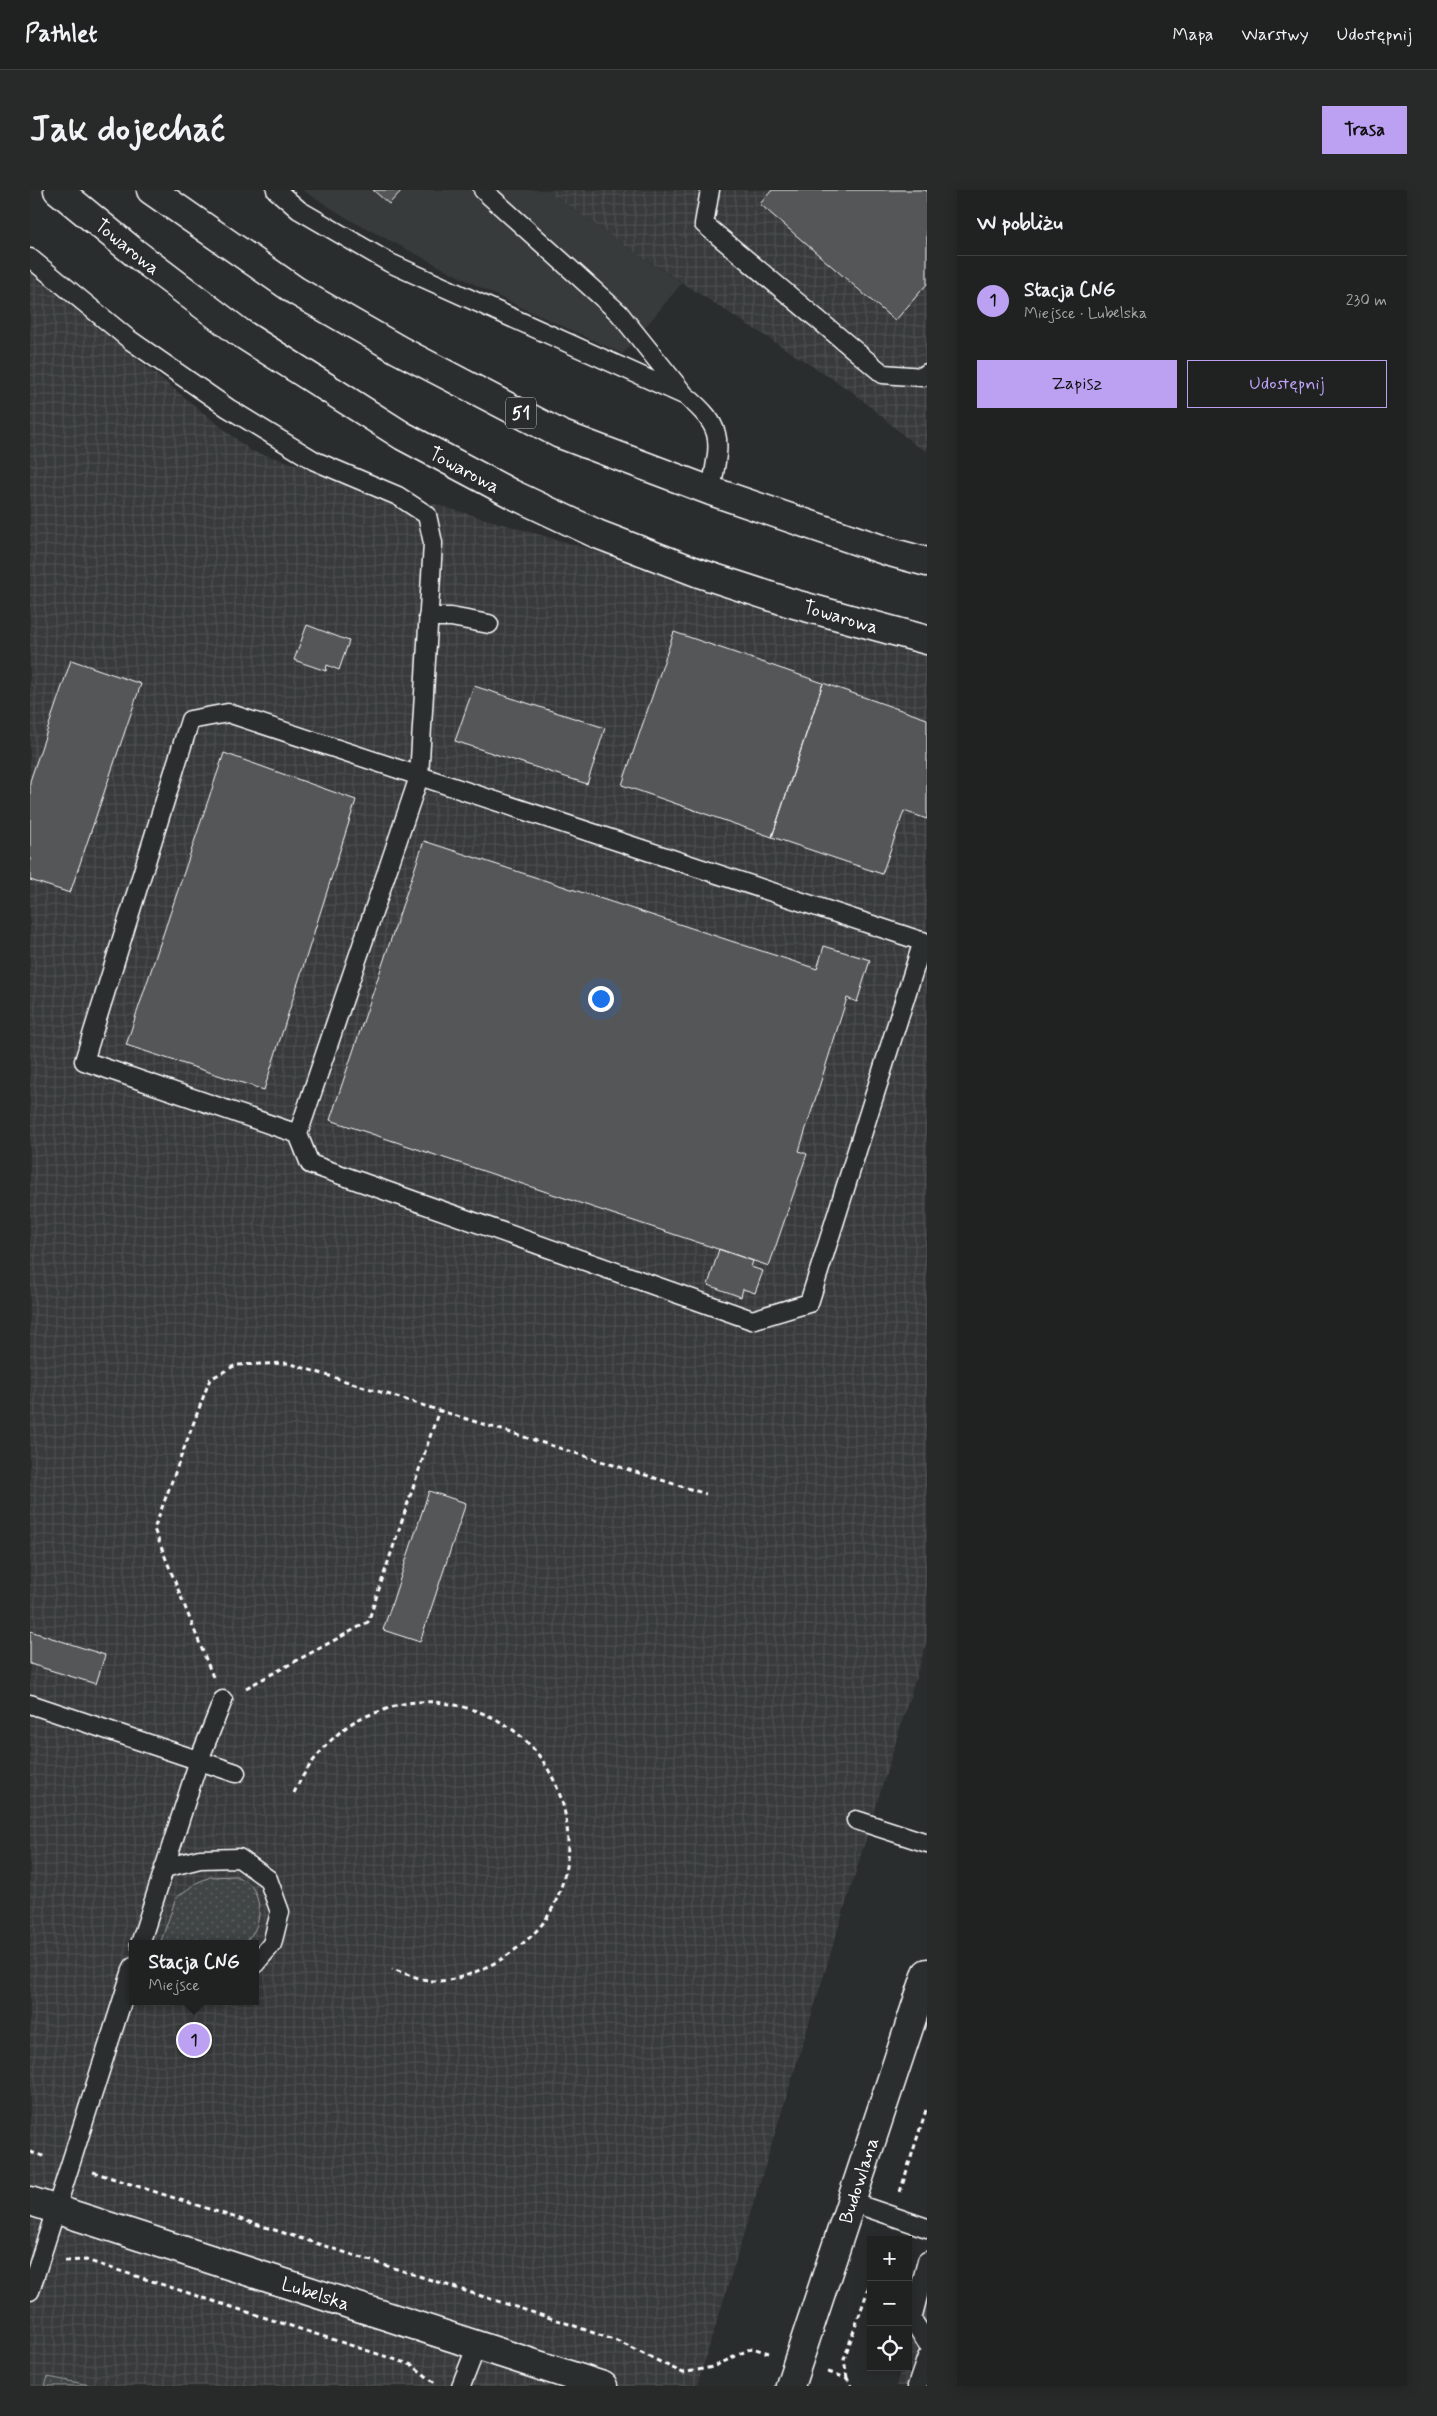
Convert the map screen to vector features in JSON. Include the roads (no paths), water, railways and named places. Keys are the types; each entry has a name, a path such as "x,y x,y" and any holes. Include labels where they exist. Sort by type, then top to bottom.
{"main road":[{"name":"Towarowa","path":"58,190 134,253 239,332 403,436 504,489 597,534 699,573 791,603 927,640"},
{"name":"51","path":"151,190 296,291 399,350 560,434 711,491 890,552 927,562"},
{"name":"Budowlana","path":"790,2386 927,1973"},
{"name":"Lubelska","path":"30,2201 603,2386"}],"lane":[{"path":"276,190 299,210 390,263 686,396"},
{"path":"483,190 619,313 686,396 703,410 712,421 719,442 711,491"},
{"path":"710,190 704,224 883,374 923,377 927,373"},
{"path":"30,258 130,340 228,408 315,461 398,496 427,515 433,542 419,777 298,1134 310,1164 752,1320 809,1303 925,942 419,777 228,713 190,720 84,1061 298,1134"},
{"path":"428,618 451,616 489,624"},
{"path":"141,1940 199,1760 223,1700"},
{"path":"30,1704 236,1773"},
{"path":"856,1820 927,1843"},
{"path":"164,1868 200,1859 239,1858 268,1879 280,1912 272,1944 259,1959"},
{"path":"30,2291 70,2165 128,1999"},
{"path":"851,2202 927,2228"},
{"path":"927,2261 912,2319 927,2343"},
{"path":"461,2386 476,2346"},
{"path":"917,2386 927,2357"}],"place":[{"name":"Stacja CNG","path":"194,2040"}]}
